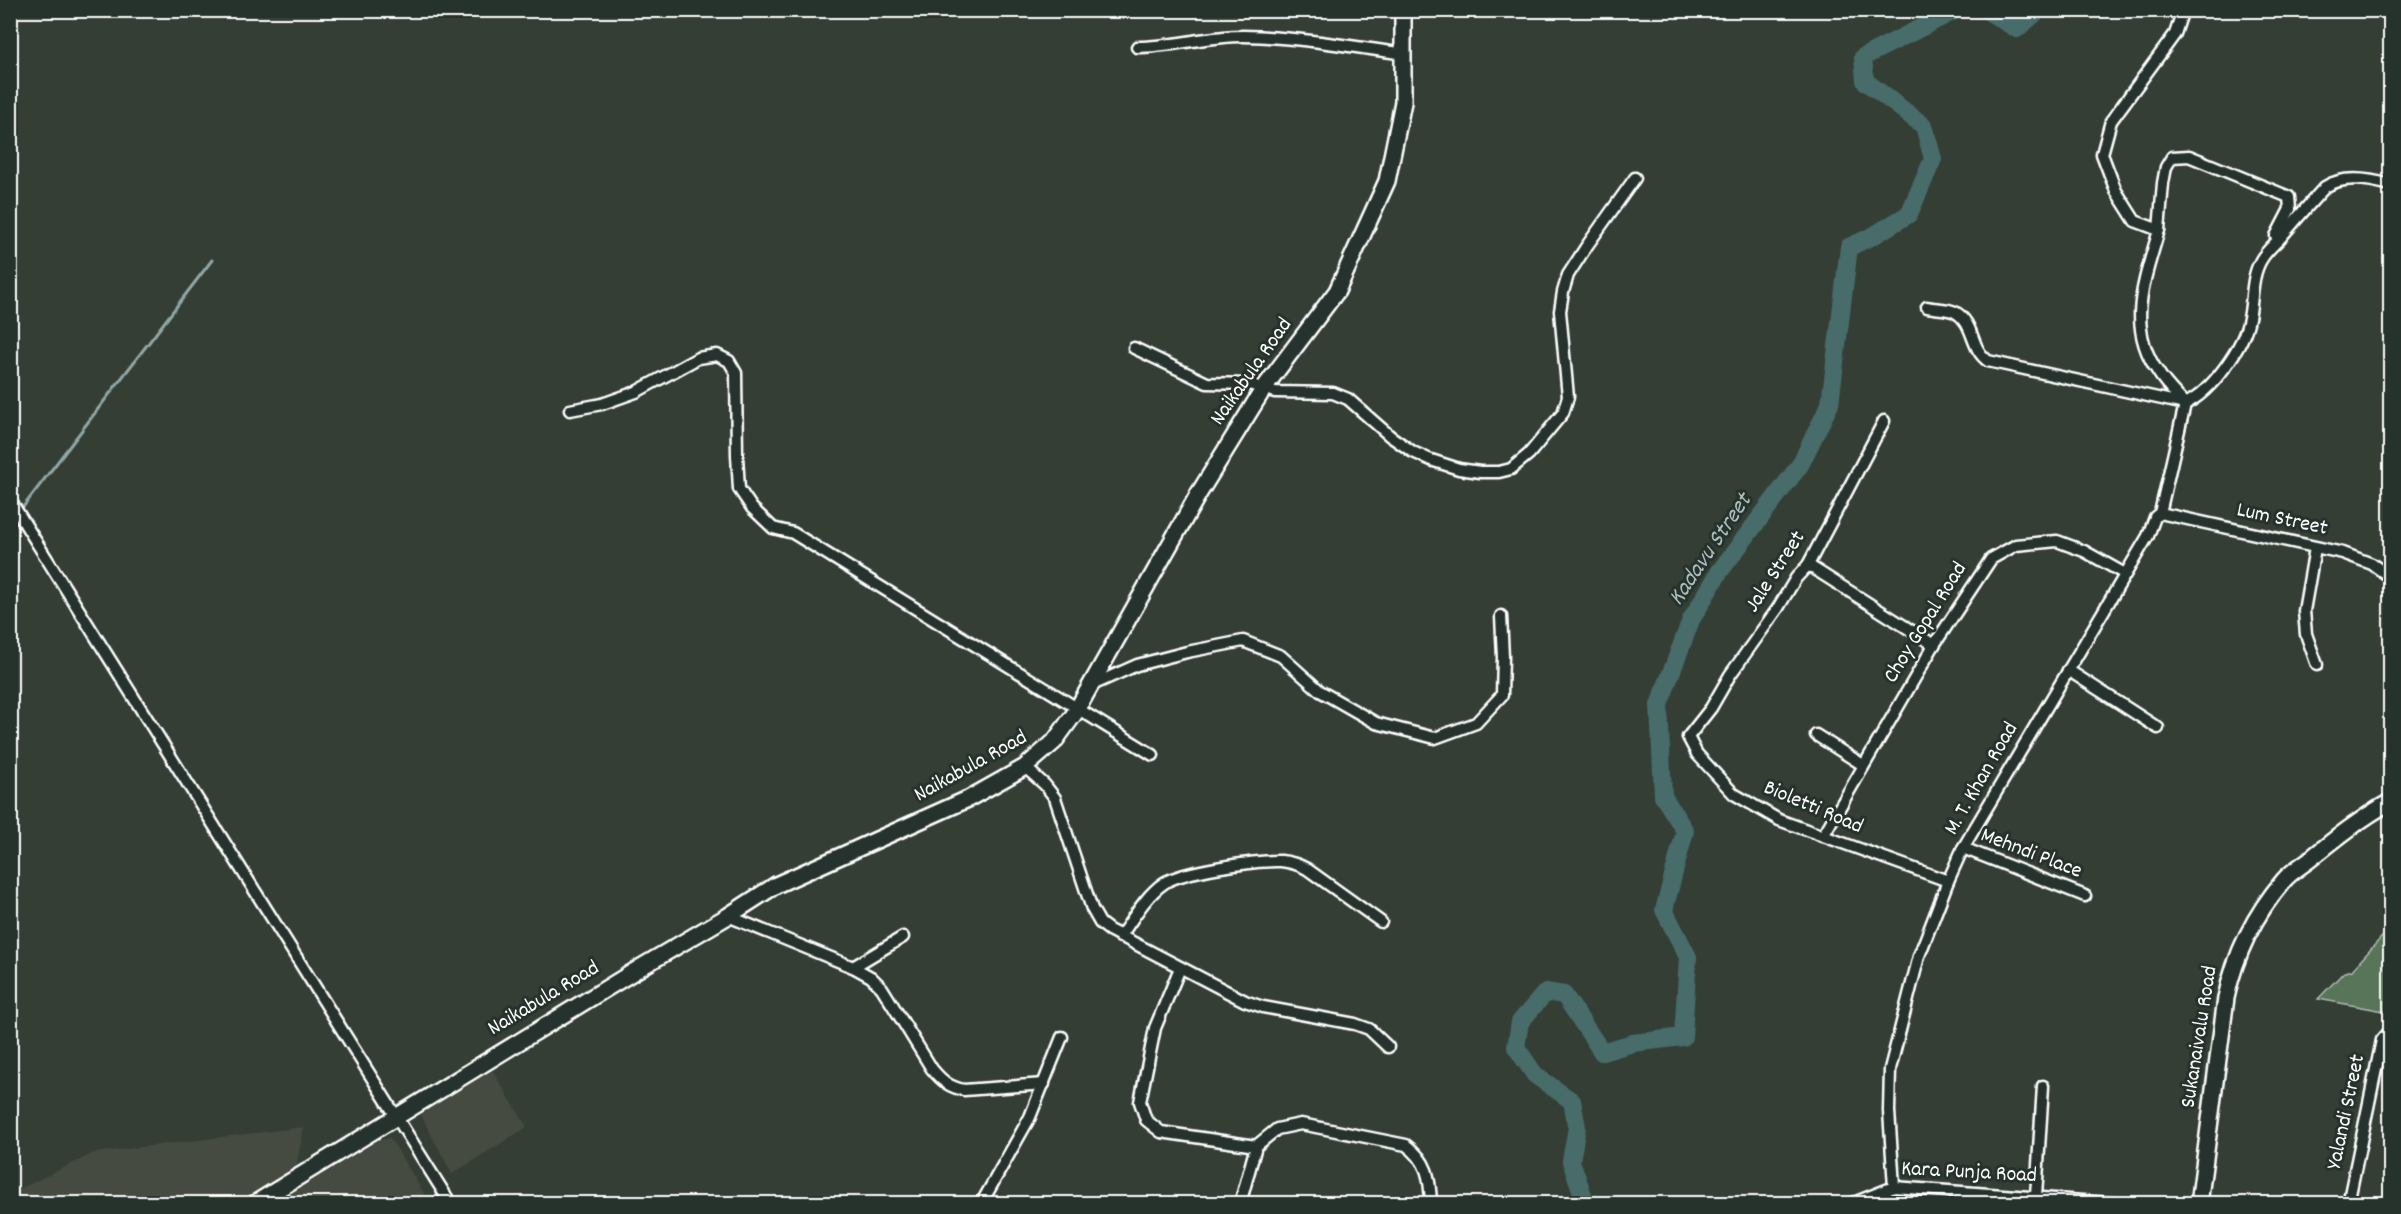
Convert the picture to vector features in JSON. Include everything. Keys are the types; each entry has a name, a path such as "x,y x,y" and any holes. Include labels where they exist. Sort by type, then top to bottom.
{"street":[{"name":"Naikabula Road","path":"254,1203 776,885 968,799 1025,767 1054,742 1077,709 1198,493 1264,388 1337,291 1387,181 1403,102 1403,10"},
{"path":"2159,230 2135,221 2115,191 2102,154 2111,121 2175,34 2183,10"},
{"path":"1137,47 1160,47 1203,38 1243,36 1320,42 1404,54"},
{"path":"2188,156 2289,197 2290,209 2255,272 2249,320 2244,335 2227,364 2212,383 2183,410 2157,372 2144,345 2138,319 2159,230 2166,167 2172,157 2188,156"},
{"path":"1134,348 1206,382 1249,384 1275,392 1333,393 1348,399 1390,436 1413,452 1431,460 1459,469 1480,472 1511,469 1529,454 1563,413 1568,397 1560,311 1568,275 1635,178"},
{"path":"2262,257 2325,187 2335,180 2358,179 2391,185"},
{"path":"1927,307 1953,311 1966,320 1978,354 1988,361 2183,410"},
{"path":"570,410 602,404 636,392 698,358 717,355 729,361 736,373 736,455 739,489 752,508 773,528 793,533 1153,755"},
{"name":"M. T. Khan Road","path":"1894,1187 1889,1111 1890,1069 1918,956 1964,848 2148,536 2155,517 2160,513 2183,410"},
{"name":"Jale Street","path":"1688,737 1711,708 1730,675 1778,608 1796,578 1808,565 1884,421"},
{"path":"15,507 395,1117 451,1203"},
{"name":"Lum Street","path":"2160,513 2343,553 2372,564 2391,577"},
{"name":"Choy Gopal Road","path":"1823,836 1934,645 1991,559 2016,545 2057,541 2084,551 2125,574"},
{"path":"2315,548 2304,611 2306,634 2317,665"},
{"path":"1808,565 1934,645"},
{"path":"1089,686 1137,665 1243,641 1281,657 1320,691 1376,723 1435,738 1476,723 1502,695 1501,616"},
{"path":"2068,670 2158,728"},
{"path":"1816,735 1863,765"},
{"name":"Bioletti Road","path":"1688,737 1697,754 1734,794 1779,820 1948,881"},
{"path":"1025,767 1045,785 1055,798 1092,909 1100,922 1120,937 1245,1001 1369,1029 1388,1047"},
{"name":"Sukanaivalu Road","path":"2199,1203 2226,998 2232,970 2243,942 2285,879 2334,839 2372,812 2391,802"},
{"name":"Mehndi Place","path":"1964,848 2085,896"},
{"path":"1120,937 1148,898 1174,877 1200,871 1278,861 1294,862 1307,869 1380,922"},
{"path":"728,916 853,967 871,977 882,988 932,1069 941,1081 952,1088 964,1090 1044,1084"},
{"path":"853,967 903,938"},
{"path":"1180,968 1155,1028 1140,1102 1143,1114 1150,1125 1161,1132 1256,1146"},
{"name":"Yalandi Street","path":"2348,1203 2382,1040 2391,1031"},
{"path":"981,1203 1030,1117 1062,1037"},
{"path":"2036,1196 2043,1086"},
{"path":"1240,1203 1256,1146 1277,1129 1301,1124 1406,1145 1417,1153 1429,1174 1431,1203"},
{"name":"Kara Punja Road","path":"1851,1203 1894,1187 2124,1203"}],"shaded area":[{"path":"493,1071 527,1127 452,1174 415,1104"},
{"path":"304,1127 296,1168 236,1203 11,1203 11,1193 94,1153"},
{"path":"390,1138 430,1203 274,1203 379,1140"}],"green space":[{"path":"2390,928 2390,1012 2318,999 2343,973 2352,970"}],"waterway":[{"name":"Kadavu Street","path":"1586,1204 1571,1161 1577,1127 1572,1101 1535,1075 1516,1047 1520,1022 1546,992 1564,995 1602,1052 1633,1043 1683,1037 1688,957 1664,910 1685,831 1663,796 1659,705 1691,620 1720,571 1800,465 1830,404 1849,247 1873,236 1909,214 1933,159 1924,126 1865,81 1863,57 1956,10"},
{"name":"Kadavu Street","path":"1986,10 2017,29 2039,10"},
{"path":"20,511 212,260"},
{"path":"10,522 16,516"}]}
